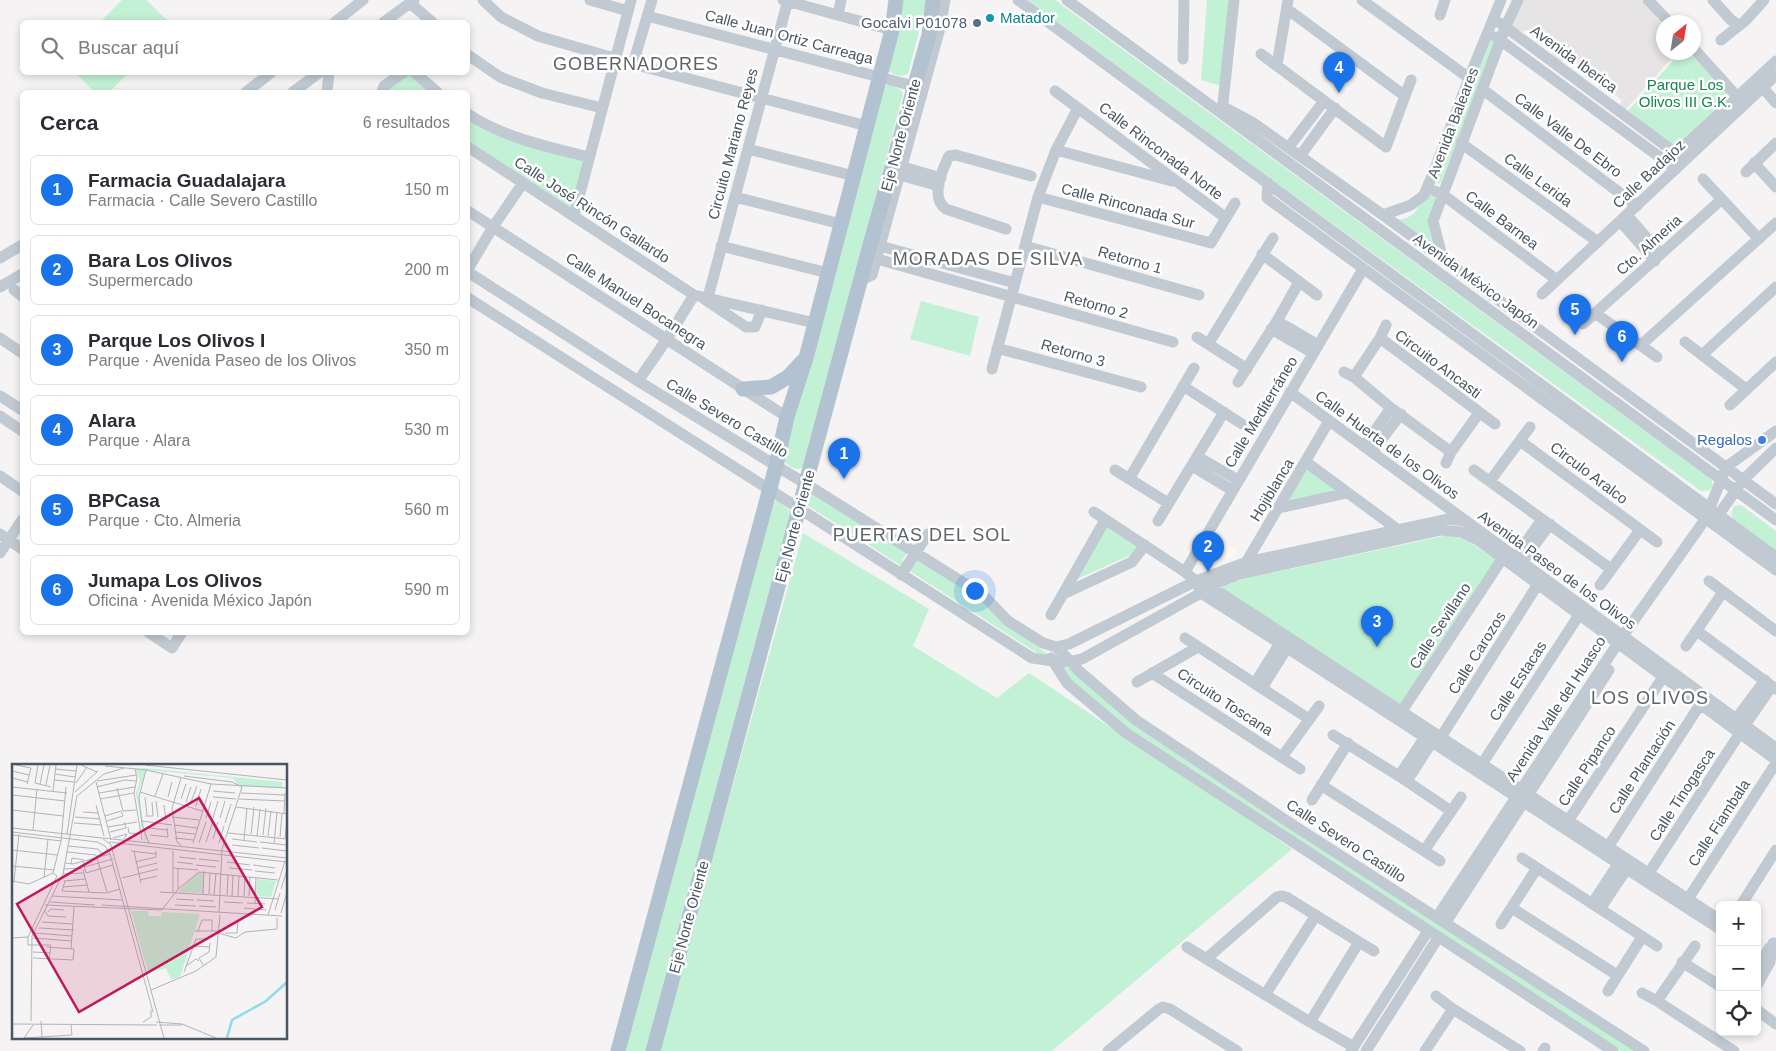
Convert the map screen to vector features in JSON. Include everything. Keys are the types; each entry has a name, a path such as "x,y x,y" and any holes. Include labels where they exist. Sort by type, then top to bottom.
{"main road":[{"path":"618,1051 776,466 787,417 806,358 892,30 896,0"},
{"path":"892,30 900,24 905,0"},
{"path":"932,7 940,28"},
{"name":"Eje Norte Oriente","path":"653,1051 861,280 919,87 929,35 932,7"},
{"path":"743,389 770,387 788,376 806,358"}],"street":[{"path":"338,20 363,0"},
{"path":"483,0 501,17 538,36 614,58"},
{"path":"574,216 629,5 590,0"},
{"path":"652,0 633,64 867,126"},
{"path":"786,0 892,30"},
{"name":"Circuito Mariano Reyes","path":"638,381 701,296 721,246 775,48 786,0"},
{"path":"838,15 841,0"},
{"path":"919,87 940,28 945,0"},
{"path":"1018,0 1268,183 1712,516 1776,570"},
{"name":"Avenida México Japón","path":"1067,0 1207,102 1252,122 1383,215 1776,504"},
{"path":"1183,0 1183,59"},
{"path":"1222,109 1234,0"},
{"path":"1362,0 1468,78"},
{"path":"1440,15 1445,0"},
{"name":"Avenida Baleares","path":"1383,215 1411,205 1424,195 1468,78 1501,0"},
{"name":"Avenida Baleares","path":"1443,260 1433,221 1500,40 1518,0"},
{"path":"1648,0 1662,15"},
{"path":"1713,0 1738,25"},
{"path":"1721,40 1745,21 1764,0"},
{"path":"387,20 412,1 430,20"},
{"path":"1277,65 1287,4 1405,96"},
{"name":"Calle Juan Ortiz Carreaga","path":"647,16 919,87"},
{"name":"Avenida Iberica","path":"1494,18 1685,160"},
{"name":"Avenida Iberica","path":"1488,32 1671,166"},
{"path":"1261,54 1386,147 1411,80"},
{"path":"470,55 500,77 542,93 602,108"},
{"path":"1701,57 1741,101"},
{"name":"Calle Badajoz","path":"1671,166 1685,160 1741,101 1776,60"},
{"path":"249,90 268,75"},
{"path":"296,90 316,75"},
{"path":"327,90 329,75"},
{"path":"383,90 384,86 400,75"},
{"path":"417,75 435,90"},
{"path":"1771,83 1776,103"},
{"name":"Calle Badajoz","path":"1542,294 1637,206 1671,166 1676,152 1741,101 1771,83"},
{"name":"Calle Valle De Ebro","path":"1482,89 1637,206"},
{"name":"Calle Rinconada Norte","path":"1055,91 1226,218"},
{"path":"1588,105 1597,94"},
{"path":"1288,148 1324,101"},
{"path":"992,369 1038,197 1056,150 1078,108"},
{"path":"1300,156 1335,108"},
{"name":"Avenida México Japón","path":"1222,109 1776,520"},
{"path":"470,115 503,133 540,145 589,157"},
{"path":"861,280 872,275 902,171 908,126"},
{"name":"Calle Lerida","path":"1461,142 1598,242"},
{"path":"1746,172 1776,143"},
{"name":"Calle José Rincón Gallardo","path":"470,148 701,296 746,327 756,327 762,310"},
{"path":"748,148 854,176"},
{"path":"1056,150 1178,182"},
{"path":"1006,229 940,205 940,182 949,156 956,155 1031,176"},
{"path":"1754,163 1776,187"},
{"path":"902,171 940,182"},
{"path":"1703,179 1759,239"},
{"path":"470,267 493,227 523,183"},
{"path":"1268,183 1267,198 1363,269 1712,516 1776,557"},
{"name":"Calle Barnea","path":"1427,188 1442,194 1557,280"},
{"path":"734,197 841,224"},
{"name":"Calle Rinconada Sur","path":"1038,197 1211,243 1226,218"},
{"name":"Cto. Almeria","path":"1583,324 1722,198"},
{"path":"1226,218 1236,203"},
{"name":"Calle Manuel Bocanegra","path":"470,212 787,417"},
{"path":"1623,218 1658,257"},
{"path":"1641,345 1776,223"},
{"path":"1209,343 1273,238"},
{"path":"0,258 20,246"},
{"path":"721,246 828,273"},
{"path":"880,246 1015,283"},
{"name":"Retorno 1","path":"1025,246 1199,294"},
{"path":"1262,254 1317,295"},
{"name":"Retorno 2","path":"877,258 1173,342"},
{"path":"932,273 935,261"},
{"name":"Calle Mediterráneo","path":"1186,570 1363,269"},
{"name":"Calle Severo Castillo","path":"470,271 638,381 983,595 1008,621 1043,643 1056,647 1079,671 1136,720 1290,823 1644,1051"},
{"path":"0,287 20,275"},
{"path":"1238,382 1299,282"},
{"path":"1702,355 1776,287"},
{"name":"Calle José Rincón Gallardo","path":"701,296 815,323"},
{"path":"470,299 901,575 928,534"},
{"path":"1595,313 1657,357"},
{"path":"1274,325 1315,349"},
{"name":"Circuito Ancasti","path":"1386,325 1380,338 1349,375 1451,452"},
{"path":"1525,335 1533,325"},
{"path":"1197,337 1247,368"},
{"path":"0,338 20,352"},
{"name":"Circuito Ancasti","path":"1380,338 1495,424"},
{"path":"1686,342 1746,388"},
{"name":"Retorno 3","path":"997,348 1141,387"},
{"path":"1730,405 1776,362"},
{"path":"1129,479 1194,368"},
{"path":"1183,386 1242,424"},
{"name":"Calle Huerta de los Olivos","path":"1290,392 1466,521"},
{"path":"0,396 20,409"},
{"path":"1623,408 1631,398"},
{"path":"1368,449 1396,411"},
{"path":"1158,521 1224,412"},
{"name":"Circuito Ancasti","path":"1446,463 1451,452 1479,413"},
{"path":"0,416 20,430"},
{"name":"Hojiblanca","path":"1240,574 1329,421"},
{"path":"1490,481 1530,427"},
{"name":"Avenida Valle del Huasco","path":"1712,516 1720,479 1726,467 1776,431"},
{"name":"Circulo Aralco","path":"1520,440 1657,542"},
{"name":"Avenida Valle del Huasco","path":"1441,919 1523,797 1623,642 1712,516 1776,448"},
{"path":"1195,461 1235,485"},
{"path":"1306,462 1397,529"},
{"path":"1115,470 1168,503"},
{"path":"1474,470 1611,569"},
{"path":"0,476 20,490"},
{"path":"1279,508 1347,492"},
{"path":"1094,512 1172,563 1186,570 1284,645 1400,715 1433,739 1482,764 1523,797 1568,821 1716,917"},
{"name":"Avenida Paseo de los Olivos","path":"1056,647 1068,644 1247,562 1448,519 1466,521 1623,642 1740,726 1776,762"},
{"path":"1051,615 1105,520"},
{"path":"0,552 4,537 20,522"},
{"path":"1512,556 1546,522"},
{"name":"Avenida Paseo de los Olivos","path":"901,575 1032,658 1053,662 1072,662 1082,659 1202,584 1441,530 1462,532 1512,556 1538,584 1579,615 1623,642 1663,676 1701,704 1776,748"},
{"path":"1600,585 1640,530"},
{"path":"4,537 20,548"},
{"path":"1063,594 1132,562 1145,545"},
{"name":"Calle Sevillano","path":"1400,715 1512,556"},
{"path":"1709,581 1776,631"},
{"path":"1202,584 1523,797 1622,867 1716,927"},
{"name":"Calle Carozos","path":"1403,778 1433,739 1538,584"},
{"path":"1686,646 1724,592"},
{"name":"Calle Estacas","path":"1482,764 1579,615"},
{"path":"1697,631 1771,685"},
{"path":"152,635 172,648 180,635"},
{"path":"1185,638 1309,719"},
{"name":"Calle Severo Castillo","path":"1043,643 1067,683 1126,732 1614,1051"},
{"path":"1259,685 1284,645"},
{"name":"Circuito Toscana","path":"1137,682 1198,647"},
{"name":"Circuito Toscana","path":"1152,673 1300,769"},
{"name":"Calle Pipanco","path":"1568,821 1663,676"},
{"name":"Calle Tinogasca","path":"1648,873 1740,726 1771,685"},
{"name":"Calle Plantación","path":"1608,847 1701,704"},
{"path":"1282,757 1319,706"},
{"path":"1333,734 1451,811"},
{"path":"1312,800 1348,743"},
{"name":"Calle Fiambala","path":"1688,899 1776,762"},
{"path":"1322,785 1440,861"},
{"path":"1424,851 1461,797"},
{"path":"1744,901 1776,850"},
{"path":"1522,858 1657,946"},
{"path":"1596,907 1622,867"},
{"path":"1501,924 1537,868"},
{"path":"1206,959 1277,898 1282,896 1374,951"},
{"path":"1512,908 1617,976"},
{"path":"1265,995 1316,915"},
{"path":"1187,947 1310,1022 1349,1050 1433,934"},
{"path":"1366,1051 1433,934"},
{"path":"1608,991 1642,937"},
{"path":"1310,1022 1359,942"},
{"path":"1657,1001 1682,962 1695,946"},
{"path":"1761,963 1769,952"},
{"path":"1761,973 1769,952"},
{"path":"1682,962 1716,983"},
{"path":"1642,992 1734,1051"},
{"path":"1436,996 1453,1009 1520,1051"},
{"path":"1110,1050 1158,1009 1163,1007 1170,1009 1237,1051"},
{"path":"1425,1051 1453,1009"},
{"path":"1761,1013 1776,1024"}],"shaded area":[{"path":"1521,0 1641,0 1656,17 1656,60 1670,60 1625,110 1619,106 1622,100 1581,71 1577,62 1567,56 1561,62 1553,56 1552,49 1527,30 1518,32 1511,27"},
{"path":"1216,539 1236,551 1233,556 1228,558 1224,556 1216,569 1209,573 1200,567"}],"green space":[{"path":"122,0 146,0 167,20 102,20"},
{"path":"902,0 927,0 908,74 900,76 889,71"},
{"path":"1028,0 1055,0 1711,479 1713,486 1710,490 1701,491 1224,145"},
{"path":"1207,0 1233,0 1223,84 1218,85 1201,80"},
{"path":"1490,36 1497,40 1440,184 1434,181"},
{"name":"Parque Los Olivos III G.K.","path":"1674,60 1696,60 1728,93 1726,100 1675,147 1628,111"},
{"path":"77,75 127,75 111,90 93,90"},
{"path":"409,75 429,90 389,90 387,89"},
{"path":"889,85 900,89 903,94 802,468 794,468 788,465 783,458 884,86"},
{"path":"470,119 584,159 571,212 470,144"},
{"path":"1426,190 1437,195 1429,222 1435,249 1393,219 1406,218 1415,212"},
{"path":"921,301 979,317 970,356 910,339"},
{"path":"1307,467 1342,492 1285,503"},
{"path":"811,491 907,553 902,560 912,566 917,559 979,598 1040,645 1039,648 1070,669 1138,725 1643,1051 1621,1051 1130,732 1067,676 1068,673 807,505"},
{"path":"773,501 779,501 790,513 646,1051 624,1051"},
{"path":"1741,505 1776,531 1776,552 1734,521 1731,514 1734,506"},
{"path":"1107,525 1137,546 1133,554 1075,580"},
{"path":"803,533 929,609 913,646 997,698 1029,673 1292,849 1052,1051 659,1051"},
{"path":"1448,535 1465,539 1498,561 1403,706 1220,588 1243,579"}],"place":[{"name":"Matador","path":"990,18"},
{"name":"Gocalvi P01078","path":"977,23"},
{"name":"Alara","path":"1339,93"},
{"name":"BPCasa","path":"1575,335"},
{"name":"Jumapa Los Olivos","path":"1622,362"},
{"name":"Regalos","path":"1762,440"},
{"name":"Farmacia Guadalajara","path":"844,479"},
{"name":"Bara Los Olivos","path":"1208,572"},
{"name":"Parque Los Olivos I","path":"1377,647"}],"district":[{"name":"GOBERNADORES","path":"636,64"},
{"name":"MORADAS DE SILVA","path":"988,259"},
{"name":"PUERTAS DEL SOL","path":"922,535"},
{"name":"LOS OLIVOS","path":"1650,698"}]}
